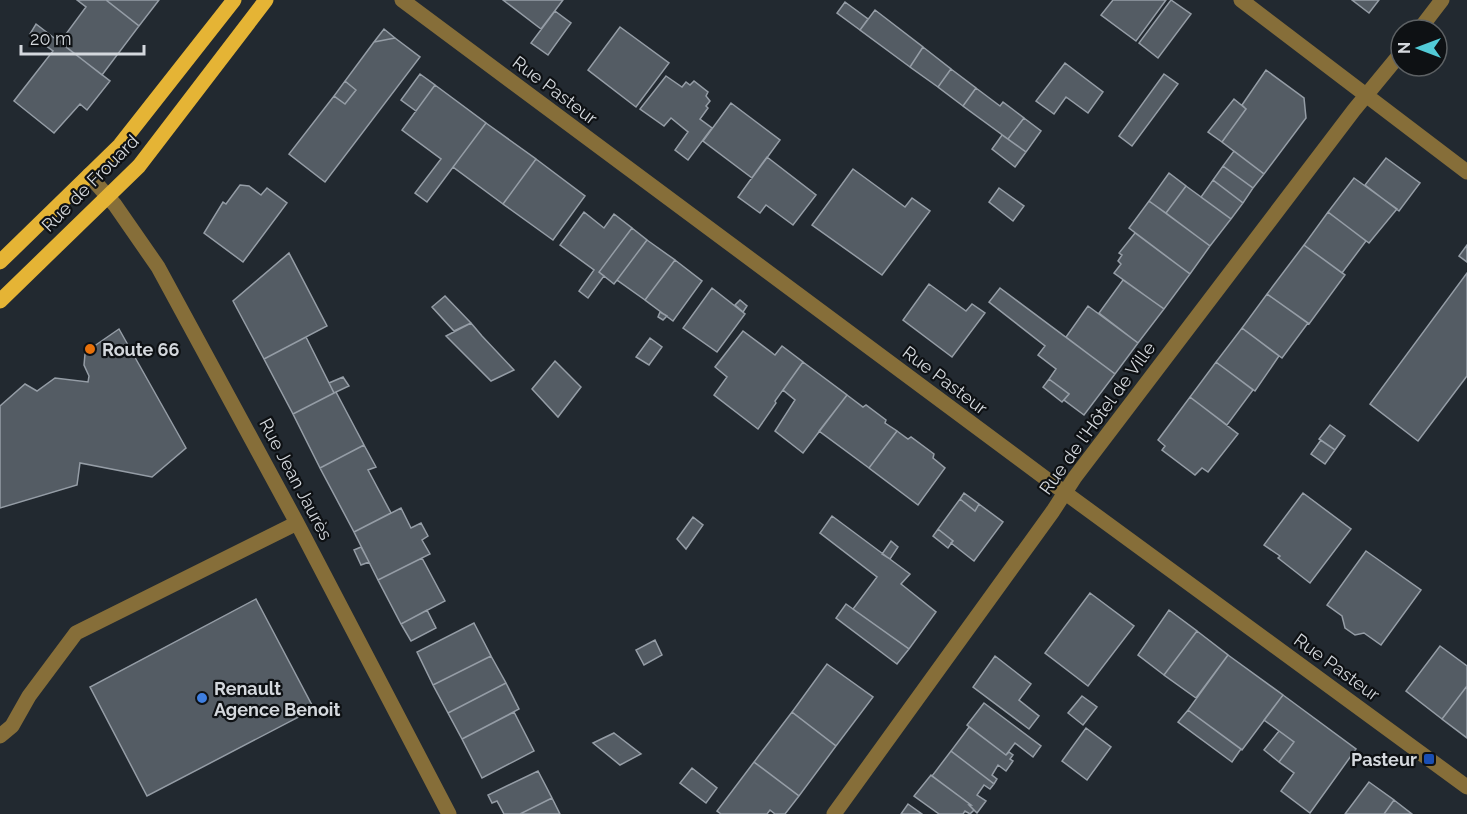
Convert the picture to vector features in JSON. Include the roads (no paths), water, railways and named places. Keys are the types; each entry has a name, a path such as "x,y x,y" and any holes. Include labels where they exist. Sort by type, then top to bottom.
{"main road":[{"name":"Rue de Frouard","path":"0,262 120,145 234,0"},
{"name":"Rue de Frouard","path":"0,301 139,166 266,0"}],"street":[{"name":"Rue Pasteur","path":"402,0 1467,787"},
{"path":"1241,0 1467,172"},
{"path":"1428,18 1442,0"},
{"name":"Rue de l'Hôtel de Ville","path":"834,814 1082,468 1389,68"},
{"name":"Rue Jean Jaurès","path":"89,175 108,197 158,267 297,523 449,814"},
{"path":"0,736 12,726 29,696 76,633 297,523"}],"place":[{"name":"Route 66","path":"90,349"},
{"name":"Renault Agence Benoit","path":"202,698"},
{"name":"Pasteur","path":"1429,759"}]}
